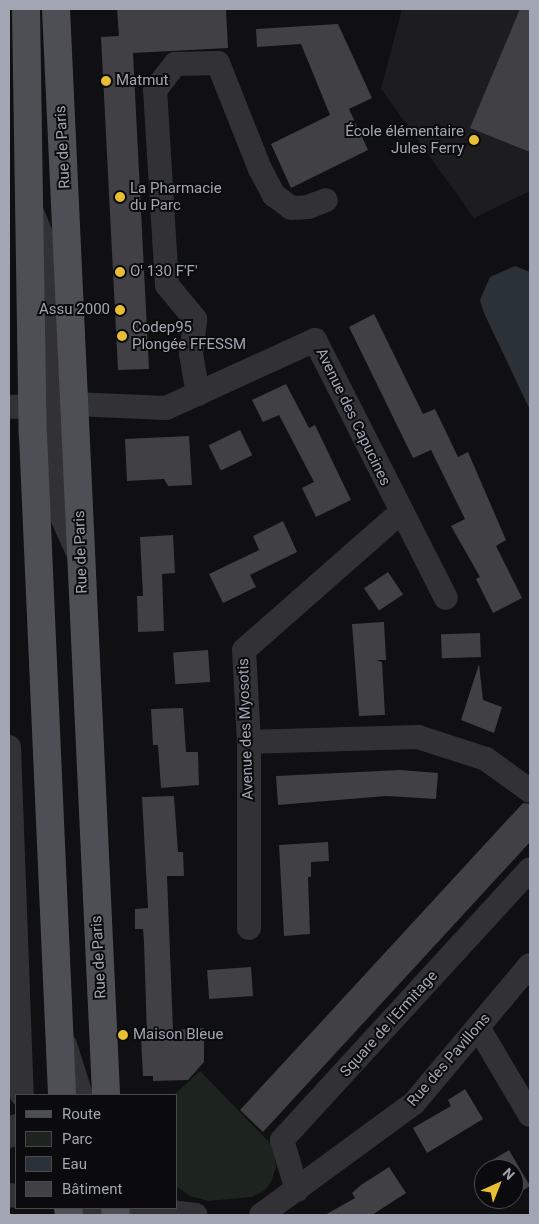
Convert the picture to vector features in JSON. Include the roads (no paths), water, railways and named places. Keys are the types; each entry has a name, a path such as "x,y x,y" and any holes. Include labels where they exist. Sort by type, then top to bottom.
{"main road":[{"name":"Rue de Paris","path":"26,9 18,75 45,405 62,1094"},
{"name":"Rue de Paris","path":"56,9 45,405 82,562 106,1094"}],"street":[{"path":"198,394 191,354 195,319 167,284 155,90 175,64 218,63 256,160 274,195 291,208 308,207 326,200"},
{"name":"Avenue des Capucines","path":"45,405 166,408 315,340 400,512 446,598"},
{"name":"Avenue des Myosotis","path":"249,928 248,742 244,650 400,512"},
{"path":"248,742 418,737 488,760 530,791"},
{"path":"9,747 22,1094"},
{"name":"Square de l'Ermitage","path":"297,1190 282,1140 530,869"},
{"name":"Rue des Pavillons","path":"261,1215 414,1103 530,965"},
{"path":"478,1027 530,1115"},
{"path":"60,1029 81,1094"},
{"path":"148,1209 196,1215"}],"water":[{"path":"515,266 530,272 530,410 484,313 480,300 490,277"}],"place":[{"name":"Matmut","path":"106,81"},
{"name":"École élémentaire Jules Ferry","path":"474,140"},
{"name":"La Pharmacie du Parc","path":"120,197"},
{"name":"O' 130 F'F'","path":"120,272"},
{"name":"Assu 2000","path":"120,310"},
{"name":"Codep95 Plongée FFESSM","path":"122,336"},
{"name":"Maison Bleue","path":"123,1035"}]}
